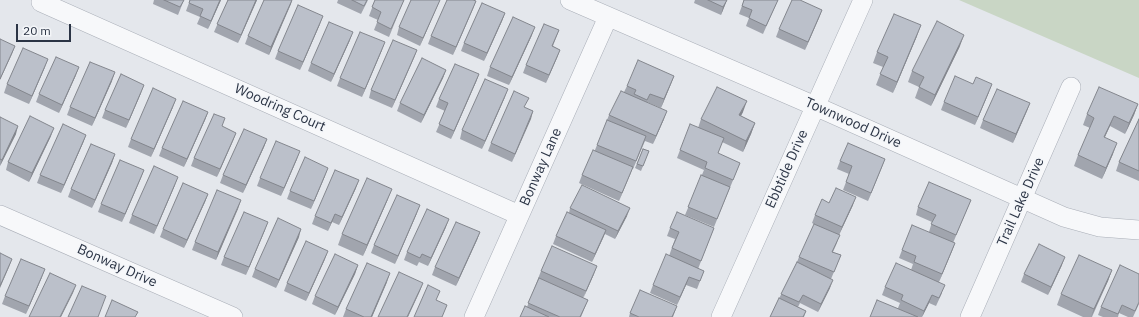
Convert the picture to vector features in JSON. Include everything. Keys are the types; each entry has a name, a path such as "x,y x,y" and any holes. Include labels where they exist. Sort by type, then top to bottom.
{"street":[{"name":"Townwood Drive","path":"570,0 815,106 1064,217 1100,227 1139,230"},
{"name":"Ebbtide Drive","path":"721,317 863,0"},
{"name":"Woodring Court","path":"41,2 519,215"},
{"name":"Bonway Lane","path":"474,317 608,16"},
{"name":"Trail Lake Drive","path":"970,317 1071,86"},
{"name":"Bonway Drive","path":"0,215 234,317"}],"green space":[{"path":"959,0 1139,0 1139,78"}],"building":[{"path":"164,0 184,0 180,7"},
{"path":"190,0 220,0 211,21 200,16 203,9 189,3"},
{"path":"228,0 256,0 241,35 217,24"},
{"path":"264,0 292,0 271,47 248,36"},
{"path":"352,0 367,0 364,6"},
{"path":"375,0 404,0 391,29 377,22 381,12 372,7"},
{"path":"411,0 440,0 423,38 399,27"},
{"path":"447,0 476,1 456,47 431,36"},
{"path":"708,0 727,0 723,7"},
{"path":"744,0 778,0 766,26 749,18 752,10 742,6"},
{"path":"792,0 800,0 822,10 808,42 779,29"},
{"path":"482,3 505,13 487,53 464,43"},
{"path":"298,5 323,16 303,62 278,51"},
{"path":"894,14 921,25 897,82 880,74 888,57 877,52"},
{"path":"513,17 535,27 512,77 490,67"},
{"path":"937,21 964,35 935,95 919,87 924,77 912,71"},
{"path":"329,22 353,32 334,74 311,63"},
{"path":"544,24 559,30 552,46 560,50 549,75 526,65"},
{"path":"360,32 385,42 365,89 340,78"},
{"path":"0,39 15,46 0,79"},
{"path":"393,40 417,50 395,100 371,90"},
{"path":"23,48 48,59 32,96 7,84"},
{"path":"56,57 79,67 62,105 39,94"},
{"path":"422,58 446,70 424,115 400,103"},
{"path":"638,60 674,76 664,99 650,94 647,100 634,94 636,90 627,86"},
{"path":"90,62 115,72 95,118 70,107"},
{"path":"455,64 479,74 454,131 439,124 448,103 439,99"},
{"path":"121,74 144,85 129,120 105,110"},
{"path":"955,76 973,84 976,77 992,84 978,117 944,102"},
{"path":"485,79 508,89 485,141 462,130"},
{"path":"717,87 747,101 739,115 755,123 746,141 701,119"},
{"path":"1099,87 1138,104 1129,123 1114,116 1104,137 1117,143 1106,168 1078,155 1094,118 1087,114"},
{"path":"153,88 176,99 154,149 131,139"},
{"path":"997,89 1030,103 1016,134 983,120"},
{"path":"514,91 529,98 524,107 533,111 515,154 491,143"},
{"path":"621,91 667,111 656,136 609,115"},
{"path":"183,101 208,112 187,159 162,148"},
{"path":"214,114 225,118 222,126 236,133 220,169 194,158"},
{"path":"30,116 54,128 32,173 8,162"},
{"path":"0,117 18,126 2,160 0,159"},
{"path":"1139,119 1139,171 1119,162"},
{"path":"607,120 646,136 636,161 597,145"},
{"path":"63,124 86,135 64,185 40,175"},
{"path":"690,124 724,138 718,153 740,163 733,180 705,168 707,162 680,150"},
{"path":"244,129 267,139 246,185 223,175"},
{"path":"276,141 300,151 284,188 260,178"},
{"path":"848,143 885,159 871,193 846,182 852,166 840,161"},
{"path":"91,144 115,154 95,200 71,189"},
{"path":"643,149 649,151 643,166 637,164"},
{"path":"593,150 633,167 622,193 582,175"},
{"path":"305,157 328,168 314,201 290,191"},
{"path":"120,160 144,170 125,214 101,204"},
{"path":"154,166 178,177 157,226 132,215"},
{"path":"335,170 359,180 342,217 335,214 331,223 315,216"},
{"path":"701,175 730,187 717,219 688,207"},
{"path":"367,178 392,189 367,245 342,234"},
{"path":"929,182 971,200 956,235 931,224 936,215 918,207"},
{"path":"183,183 208,194 187,240 163,229"},
{"path":"582,185 630,208 618,231 570,208"},
{"path":"836,188 856,197 842,227 815,215 822,199 829,203"},
{"path":"217,190 241,200 218,252 195,242"},
{"path":"397,195 420,205 398,256 374,245"},
{"path":"427,209 449,219 431,258 422,254 420,258 407,252"},
{"path":"244,212 268,222 249,267 224,257"},
{"path":"567,212 606,230 595,254 556,236"},
{"path":"677,212 714,228 701,261 672,248 679,232 670,228"},
{"path":"278,218 301,229 279,280 255,269"},
{"path":"456,222 480,232 459,278 435,267"},
{"path":"814,224 840,235 832,252 841,255 834,272 799,257"},
{"path":"912,225 955,243 942,274 914,262 916,256 902,250"},
{"path":"306,241 328,251 309,293 287,283"},
{"path":"1039,244 1065,257 1051,287 1024,274"},
{"path":"552,246 597,266 586,291 541,271"},
{"path":"0,253 12,259 0,286"},
{"path":"335,254 358,265 338,307 315,296"},
{"path":"666,254 704,271 700,281 689,277 680,297 653,285"},
{"path":"1079,255 1112,270 1094,309 1061,294"},
{"path":"21,259 45,269 29,306 5,296"},
{"path":"797,262 833,280 821,304 803,295 799,302 781,294"},
{"path":"367,263 390,273 371,317 364,317 346,309"},
{"path":"896,263 945,285 939,298 932,295 924,311 901,300 903,295 885,287"},
{"path":"1120,265 1139,274 1139,302 1135,311 1122,305 1118,314 1101,307"},
{"path":"399,272 423,283 407,317 378,317"},
{"path":"50,273 76,285 60,317 29,317"},
{"path":"539,278 588,300 580,317 560,317 528,303"},
{"path":"428,285 440,291 436,300 447,305 442,317 414,317"},
{"path":"82,286 106,296 98,317 68,317"},
{"path":"640,290 677,306 672,317 639,317 630,313"},
{"path":"779,298 806,311 803,317 770,317"},
{"path":"112,300 138,312 135,317 105,317"},
{"path":"877,300 918,317 870,317"},
{"path":"525,306 549,317 520,317"}]}
